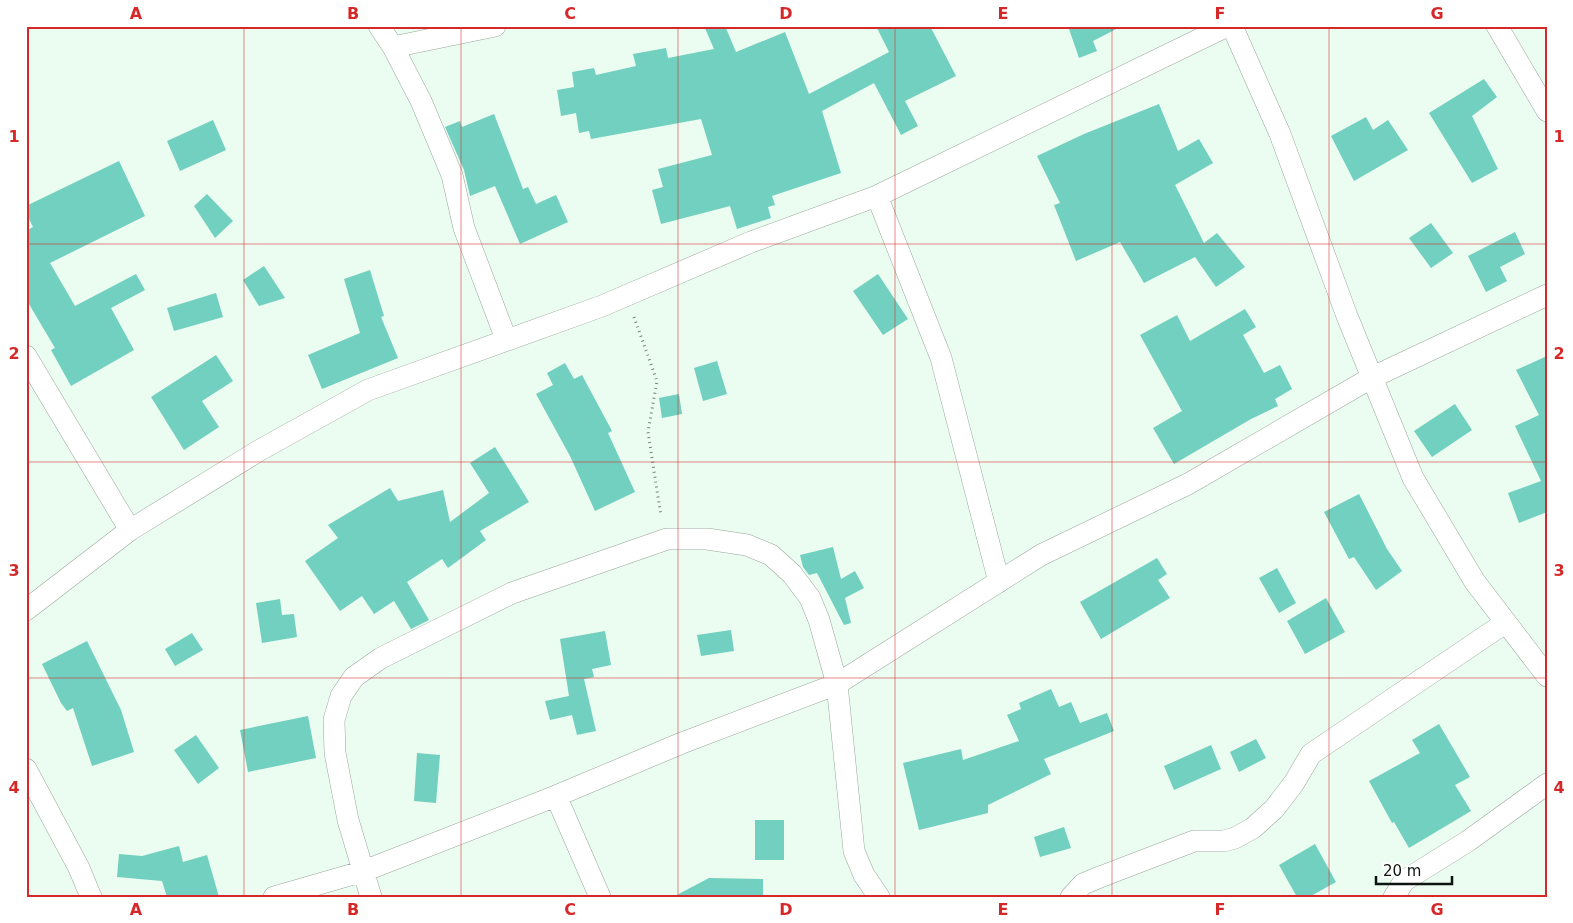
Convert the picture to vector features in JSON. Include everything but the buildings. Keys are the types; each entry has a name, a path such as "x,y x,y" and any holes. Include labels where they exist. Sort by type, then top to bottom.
{"street":[{"path":"379,26 393,48 421,102 452,175 464,228 506,339"},
{"path":"393,48 495,26"},
{"path":"26,610 130,530 260,450 368,390 630,294 751,242 877,196 1227,26"},
{"path":"1232,26 1280,134 1302,198 1371,378 1413,478 1474,582 1547,676"},
{"path":"1497,26 1547,111"},
{"path":"877,196 941,358 999,582"},
{"path":"274,897 364,871 556,796 682,743 836,684 1041,555 1188,484 1371,378 1547,295"},
{"path":"26,356 130,530"},
{"path":"371,897 348,820 334,753 334,720 341,696 354,677 381,658 512,593 667,539 706,539 747,545 771,555 792,574 810,598 836,684 854,852 864,876 879,897"},
{"path":"1071,897 1083,884 1118,869 1194,841 1224,841 1235,838 1253,828 1274,809 1289,790 1310,754 1505,623"},
{"path":"26,769 79,868 91,897"},
{"path":"1394,897 1404,881 1468,841 1547,784"},
{"path":"556,796 600,897"}],"path":[{"path":"630,294 635,322 657,380 649,422 648,442 658,505 667,539"}]}
